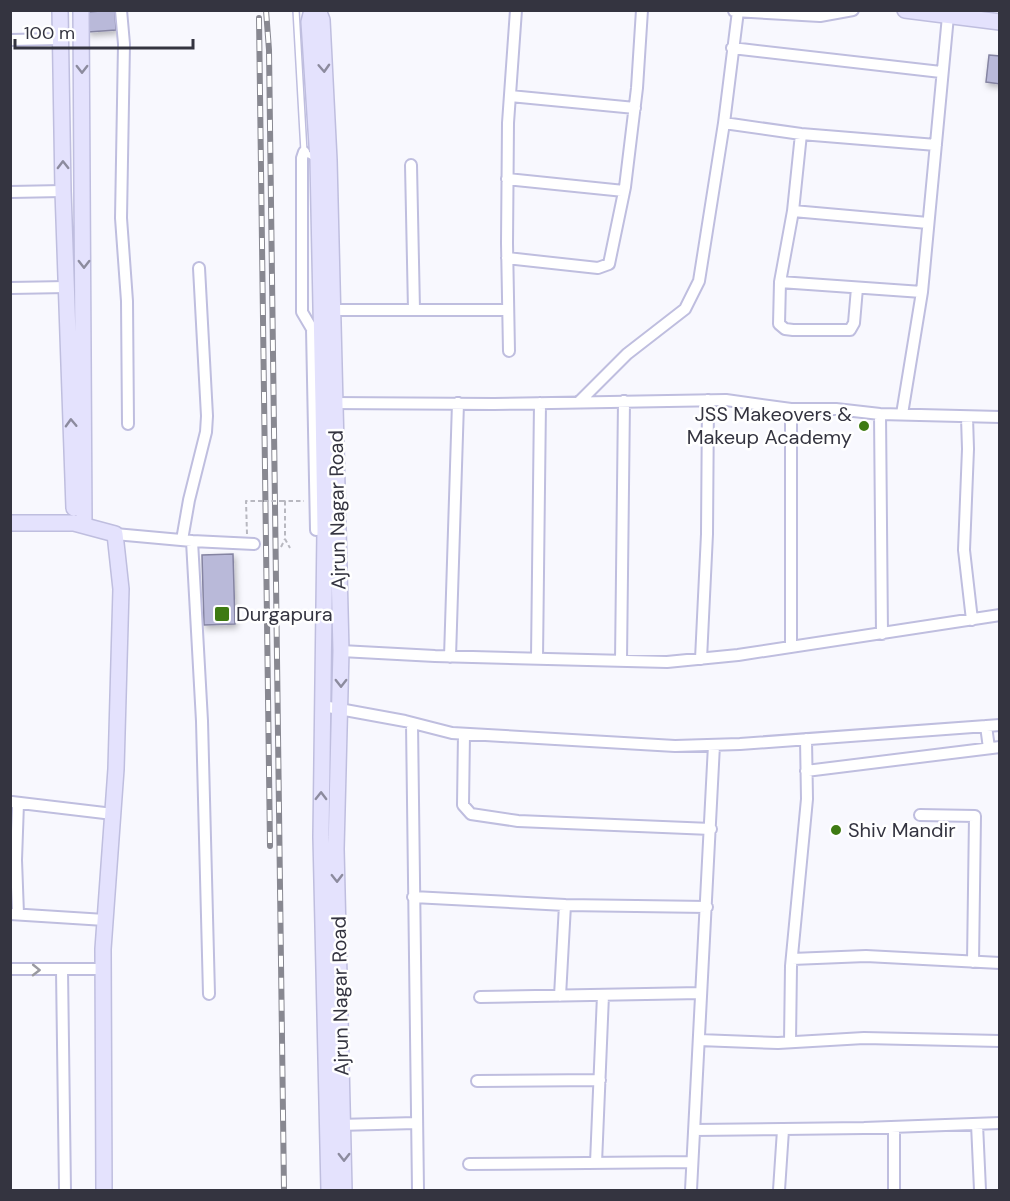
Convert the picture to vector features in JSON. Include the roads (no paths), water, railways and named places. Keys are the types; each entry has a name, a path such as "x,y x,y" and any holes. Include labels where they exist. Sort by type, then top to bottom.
{"street":[{"path":"60,10 63,191 79,524"},
{"path":"79,524 81,10"},
{"path":"121,10 124,44 121,218 127,301 128,424"},
{"name":"Ajrun Nagar Road","path":"312,10 309,22 311,156 337,530 341,651 336,849 336,1125 329,1191"},
{"name":"Ajrun Nagar Road","path":"318,10 322,20 333,310 325,530 321,837 336,1125 344,1191"},
{"path":"509,351 507,179 516,10"},
{"path":"507,258 598,268 609,264 624,191 635,108 642,10"},
{"path":"733,10 820,16 853,10"},
{"path":"905,10 999,22"},
{"path":"579,402 627,354 685,309 699,281 724,123 738,11"},
{"path":"902,414 922,292 936,145 941,72 939,13"},
{"path":"10,40 61,39"},
{"path":"732,48 941,72"},
{"path":"510,96 635,108"},
{"path":"724,123 801,134 936,145"},
{"path":"801,134 792,211 780,282 779,324 785,329 793,330 845,331 852,329 857,288"},
{"path":"311,156 302,158 302,312 312,329 314,530 337,530"},
{"path":"411,165 414,310"},
{"path":"507,179 624,191"},
{"path":"10,192 63,191"},
{"path":"792,211 928,223"},
{"path":"200,268 207,416 204,442 189,500 187,540 202,721 209,994"},
{"path":"780,282 922,292"},
{"path":"10,288 67,287"},
{"path":"333,310 508,310"},
{"path":"701,659 707,534 708,400"},
{"path":"329,403 726,400 791,409 999,417"},
{"path":"621,661 624,401"},
{"path":"450,657 458,403"},
{"path":"537,658 540,403"},
{"path":"791,409 791,647"},
{"path":"880,414 882,634"},
{"path":"967,417 964,550 972,620"},
{"path":"10,523 79,524 115,534 250,544"},
{"path":"104,1191 103,969 116,769 121,589 115,534"},
{"path":"341,651 450,657 667,662 791,647 999,615"},
{"path":"323,706 452,733 675,746 999,725"},
{"path":"412,723 417,1191"},
{"path":"806,771 994,748 986,726"},
{"path":"464,734 463,805 471,814 518,820 711,829"},
{"path":"790,1042 792,959 807,799 806,739"},
{"path":"691,1191 714,745"},
{"path":"105,920 14,914 16,860 14,802 113,814"},
{"path":"920,815 975,816 973,962"},
{"path":"413,897 565,905 707,907"},
{"path":"560,996 565,905"},
{"path":"792,959 866,956 999,963"},
{"path":"10,969 103,969"},
{"path":"62,970 65,1191"},
{"path":"480,997 701,993"},
{"path":"596,1163 603,995"},
{"path":"699,1040 790,1042 864,1038 999,1041"},
{"path":"477,1081 600,1080"},
{"path":"336,1125 416,1123"},
{"path":"694,1130 783,1130 999,1123"},
{"path":"977,1124 980,1191"},
{"path":"894,1127 894,1191"},
{"path":"779,1191 783,1130"},
{"path":"469,1164 692,1162"}],"lane":[{"path":"296,10 311,156"}],"railway":[{"path":"266,10 269,50 284,1190"},
{"path":"259,18 270,846"}],"place":[{"name":"JSS Makeovers & Makeup Academy","path":"864,426"},
{"name":"Durgapura","path":"222,614"},
{"name":"Shiv Mandir","path":"836,830"}]}
